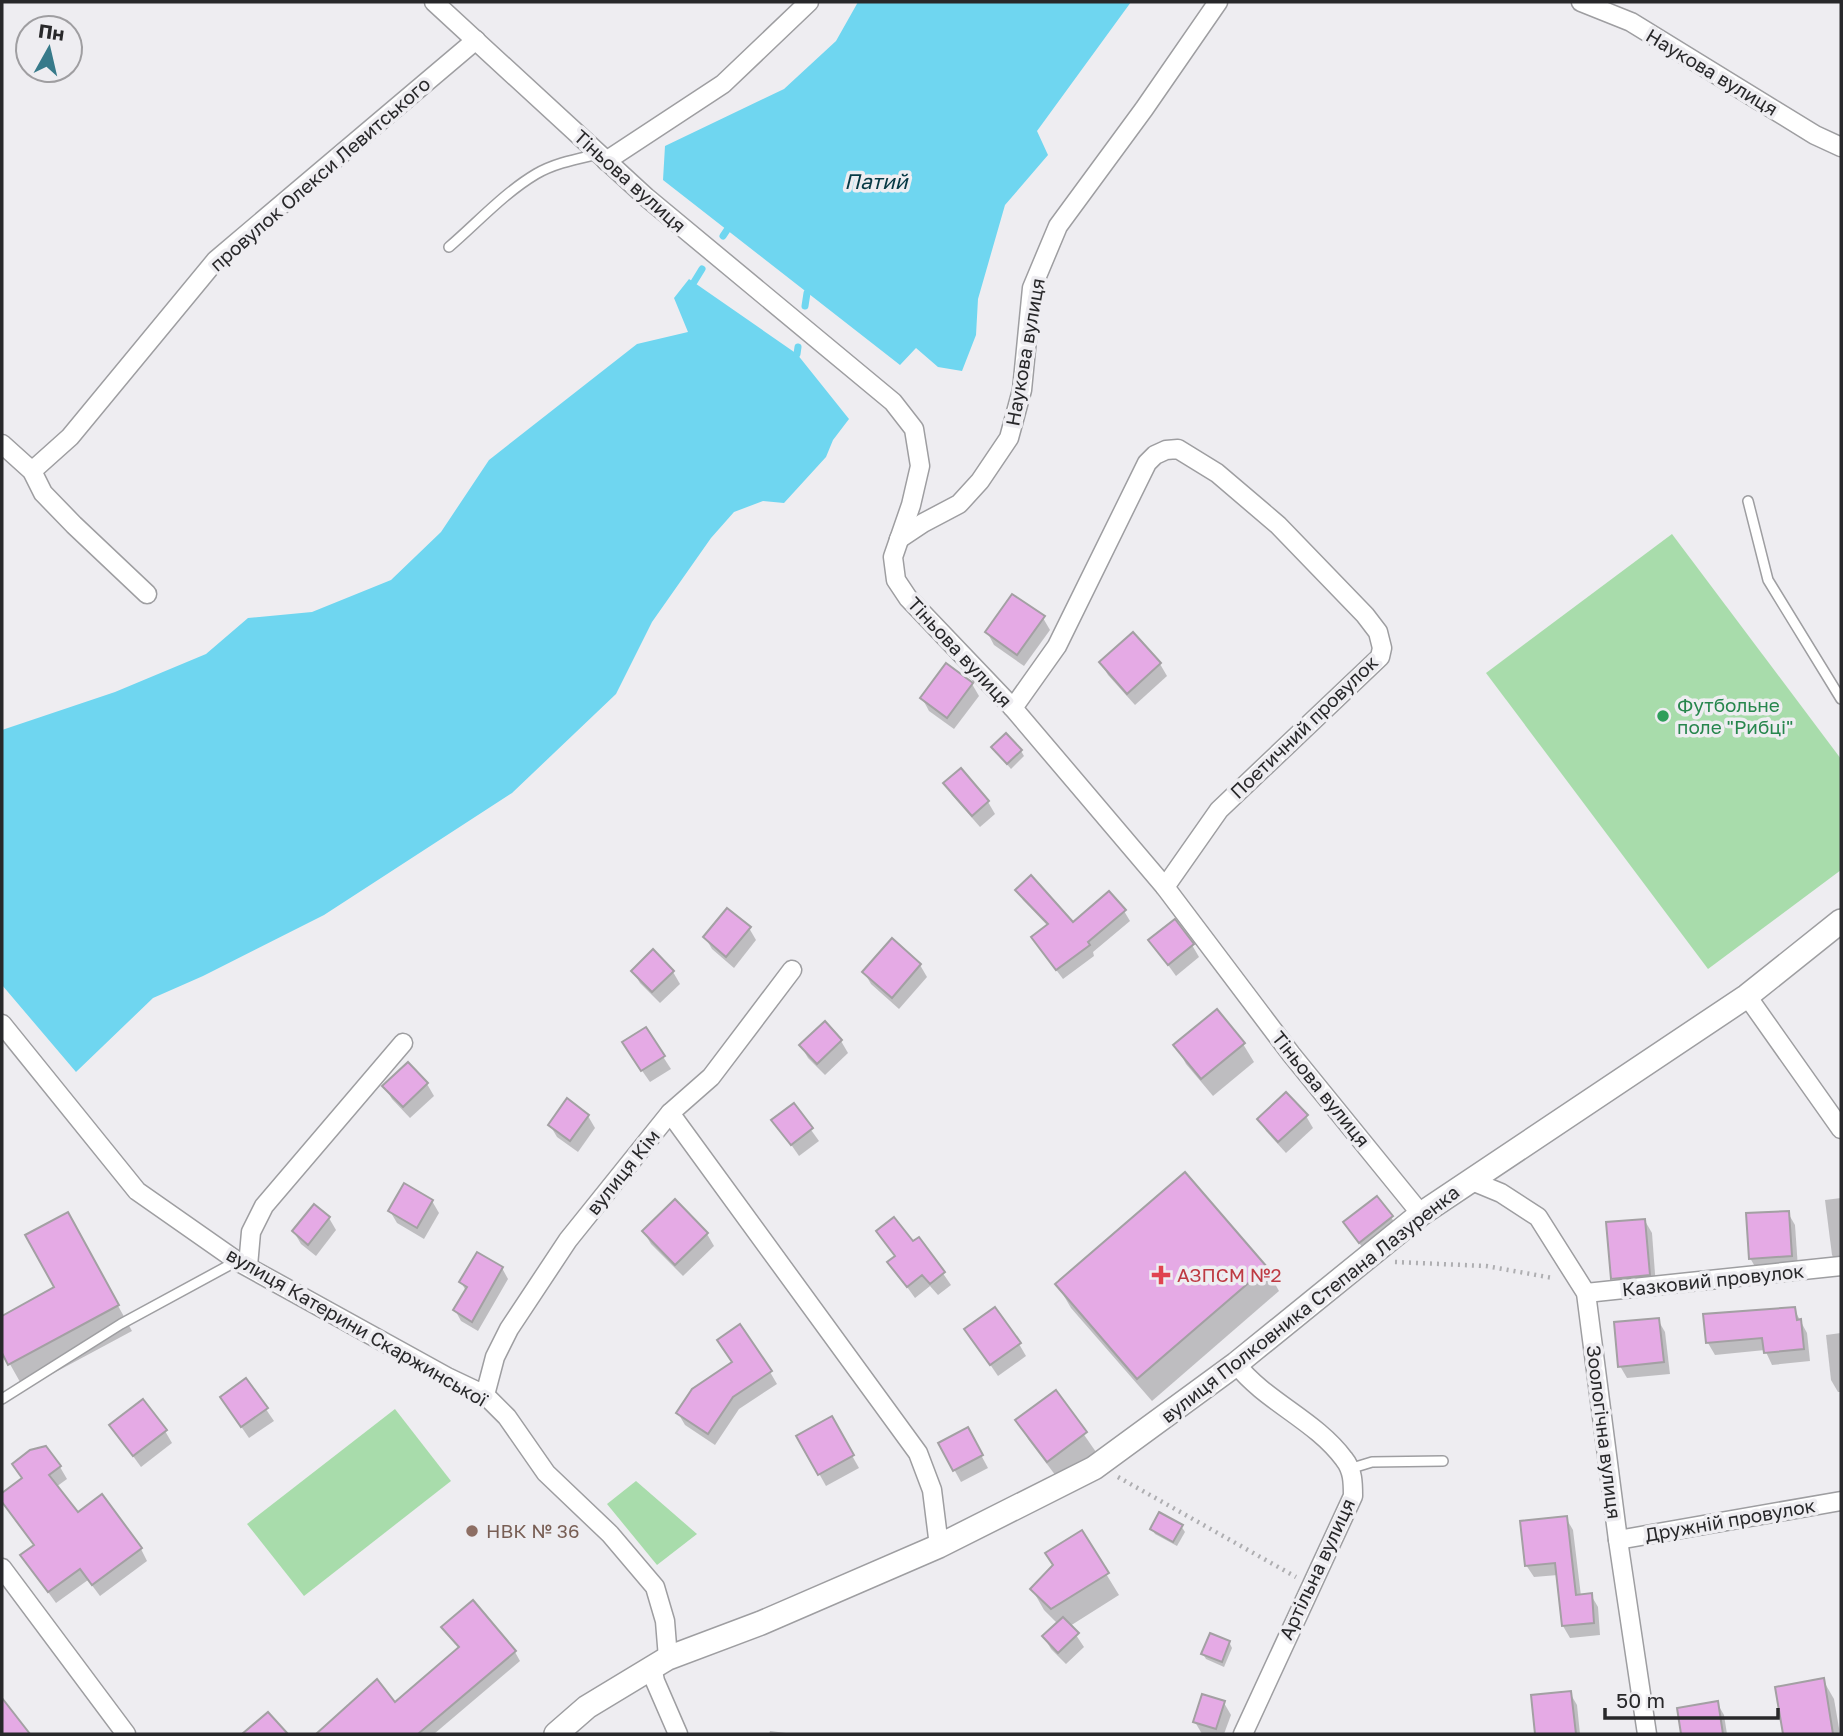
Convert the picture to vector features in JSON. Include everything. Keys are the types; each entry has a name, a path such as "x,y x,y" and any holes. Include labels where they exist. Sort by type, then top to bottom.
{"street":[{"name":"Тіньова вулиця","path":"434,2 655,205 892,402 914,429 920,466 911,505 893,557 896,580 908,598 1013,708 1166,887 1291,1054 1421,1214"},
{"path":"602,157 723,84 809,2"},
{"name":"Наукова вулиця","path":"899,538 959,504 980,481 1009,438 1022,390 1032,288 1058,226 1219,2"},
{"name":"Наукова вулиця","path":"1581,2 1631,22 1815,135 1841,147"},
{"name":"провулок Олекси Левитського","path":"32,471 71,437 216,260 476,40"},
{"path":"2,444 32,471 43,493 147,594"},
{"name":"Поетичний провулок","path":"1013,708 1057,646 1147,463 1166,450 1178,449 1217,473 1278,525 1365,615 1378,632 1382,648 1380,657 1219,810 1166,887"},
{"name":"вулиця Полковника Степана Лазуренка","path":"556,1734 587,1707 660,1662 761,1623 939,1546 1094,1468 1236,1364 1421,1214 1747,996 1841,921"},
{"name":"вулиця Кім","path":"485,1395 495,1357 509,1329 568,1240 670,1113 711,1077 792,970"},
{"path":"1747,996 1841,1129"},
{"name":"вулиця Катерини Скаржинської","path":"2,1024 136,1191 243,1264 447,1377 485,1395 507,1417 546,1473 610,1534 655,1587 665,1621 655,1681 678,1734"},
{"path":"243,1264 251,1232 264,1206 404,1043"},
{"path":"670,1113 918,1453 932,1490 939,1546"},
{"name":"Зоологічна вулиця","path":"1472,1181 1502,1193 1538,1217 1586,1293 1618,1540 1647,1734"},
{"name":"Казковий провулок","path":"1586,1293 1841,1266"},
{"name":"Артільна вулиця","path":"1236,1364 1248,1378 1324,1438 1345,1460 1353,1476 1353,1496 1242,1734"},
{"name":"Дружній провулок","path":"1618,1540 1841,1501"},
{"path":"2,1568 126,1734"}],"lane":[{"path":"449,247 513,191 537,174 560,163 602,157"},
{"path":"1748,502 1768,580 1841,699"},
{"path":"2,1399 121,1324 243,1264"},
{"path":"1349,1469 1373,1462 1443,1461"}],"path":[{"path":"1361,1261 1486,1266 1555,1278 1586,1293"},
{"path":"1094,1468 1118,1477 1313,1586"}],"green space":[{"name":"Футбольне поле \"Рибці\"","path":"1672,534 1841,759 1841,870 1708,969 1486,673"},
{"path":"395,1409 451,1481 304,1596 247,1524"},
{"path":"636,1481 697,1534 657,1565 607,1504"}],"water":[{"name":"Патий","path":"858,2 1131,2 1037,131 1048,155 1005,205 978,299 976,335 962,371 938,367 916,348 900,365 663,180 665,146 784,89 836,41"},
{"path":"689,279 797,354 849,419 833,440 826,457 784,503 763,501 734,512 711,538 652,622 616,694 512,793 324,915 153,998 76,1072 2,985 2,730 115,692 206,654 248,618 312,612 391,580 441,532 489,460 637,344 688,332 674,298"}],"building":[{"path":"1012,594 1045,616 1017,655 985,632"},
{"path":"1133,632 1161,663 1127,694 1099,662"},
{"path":"946,663 973,683 947,718 920,698"},
{"path":"1006,733 1022,750 1007,764 991,747"},
{"path":"961,768 989,801 972,816 943,783"},
{"path":"1031,875 1073,922 1109,891 1126,910 1088,942 1090,945 1056,970 1031,937 1048,924 1015,890"},
{"path":"727,908 751,927 726,957 703,937"},
{"path":"1175,919 1194,944 1168,965 1148,940"},
{"path":"892,938 921,964 892,998 862,972"},
{"path":"653,949 674,971 652,992 631,971"},
{"path":"1217,1009 1245,1043 1201,1079 1173,1045"},
{"path":"825,1021 842,1040 817,1064 799,1045"},
{"path":"646,1027 665,1056 641,1071 622,1042"},
{"path":"408,1062 428,1083 403,1107 382,1086"},
{"path":"1286,1092 1308,1115 1278,1142 1257,1119"},
{"path":"567,1098 589,1115 570,1141 548,1125"},
{"path":"794,1103 813,1128 791,1145 771,1120"},
{"name":"АЗПСМ №2","path":"1185,1172 1267,1267 1137,1379 1055,1284"},
{"path":"404,1183 433,1200 417,1228 388,1211"},
{"path":"1377,1196 1393,1216 1359,1243 1343,1222"},
{"path":"675,1199 708,1233 675,1265 642,1231"},
{"path":"314,1204 330,1217 308,1245 292,1231"},
{"path":"1789,1211 1792,1256 1749,1259 1746,1213"},
{"path":"68,1212 119,1305 8,1365 2,1353 2,1316 54,1287 25,1235"},
{"path":"894,1217 913,1241 919,1237 945,1272 930,1284 922,1275 907,1287 887,1262 895,1256 876,1231"},
{"path":"1645,1219 1650,1275 1611,1279 1606,1222"},
{"path":"477,1252 503,1267 472,1322 453,1310 467,1287 459,1282"},
{"path":"995,1307 1021,1343 990,1365 964,1329"},
{"path":"1795,1307 1797,1320 1801,1319 1804,1349 1764,1353 1762,1338 1706,1343 1703,1314"},
{"path":"1659,1318 1664,1362 1618,1367 1614,1322"},
{"path":"740,1324 772,1371 733,1397 708,1434 676,1413 692,1389 732,1362 717,1340"},
{"path":"246,1378 268,1408 241,1427 220,1397"},
{"path":"1056,1390 1087,1432 1047,1462 1015,1420"},
{"path":"143,1399 167,1430 133,1456 109,1425"},
{"path":"832,1416 854,1455 818,1475 796,1436"},
{"path":"968,1427 983,1455 953,1471 938,1443"},
{"path":"46,1446 61,1466 49,1475 78,1512 102,1494 142,1548 92,1585 80,1569 48,1592 20,1555 34,1545 2,1502 2,1493 22,1478 12,1464 30,1450"},
{"path":"1159,1512 1183,1525 1173,1542 1150,1529"},
{"path":"1567,1516 1576,1595 1592,1593 1594,1623 1562,1626 1555,1563 1525,1566 1520,1521"},
{"path":"1082,1530 1109,1573 1051,1609 1030,1589 1053,1565 1045,1553"},
{"path":"473,1600 516,1651 418,1734 316,1734 377,1679 395,1702 459,1647 441,1627"},
{"path":"1063,1617 1079,1633 1058,1653 1042,1636"},
{"path":"1210,1633 1230,1641 1222,1662 1201,1654"},
{"path":"1824,1678 1833,1734 1783,1734 1775,1687"},
{"path":"1571,1691 1576,1734 1535,1734 1531,1695"},
{"path":"1202,1694 1225,1701 1216,1729 1193,1722"},
{"path":"2,1698 30,1734 2,1734"},
{"path":"1718,1701 1723,1734 1681,1734 1677,1708"},
{"path":"268,1712 288,1734 242,1734"}],"waterway":[{"path":"723,236 727,230"},
{"path":"694,282 702,269"},
{"path":"805,306 807,293"},
{"path":"797,354 798,347"}],"place":[{"name":"Футбольне поле \"Рибці\"","path":"1663,716"},
{"name":"АЗПСМ №2","path":"1161,1275"},
{"name":"НВК № 36","path":"472,1531"}]}
